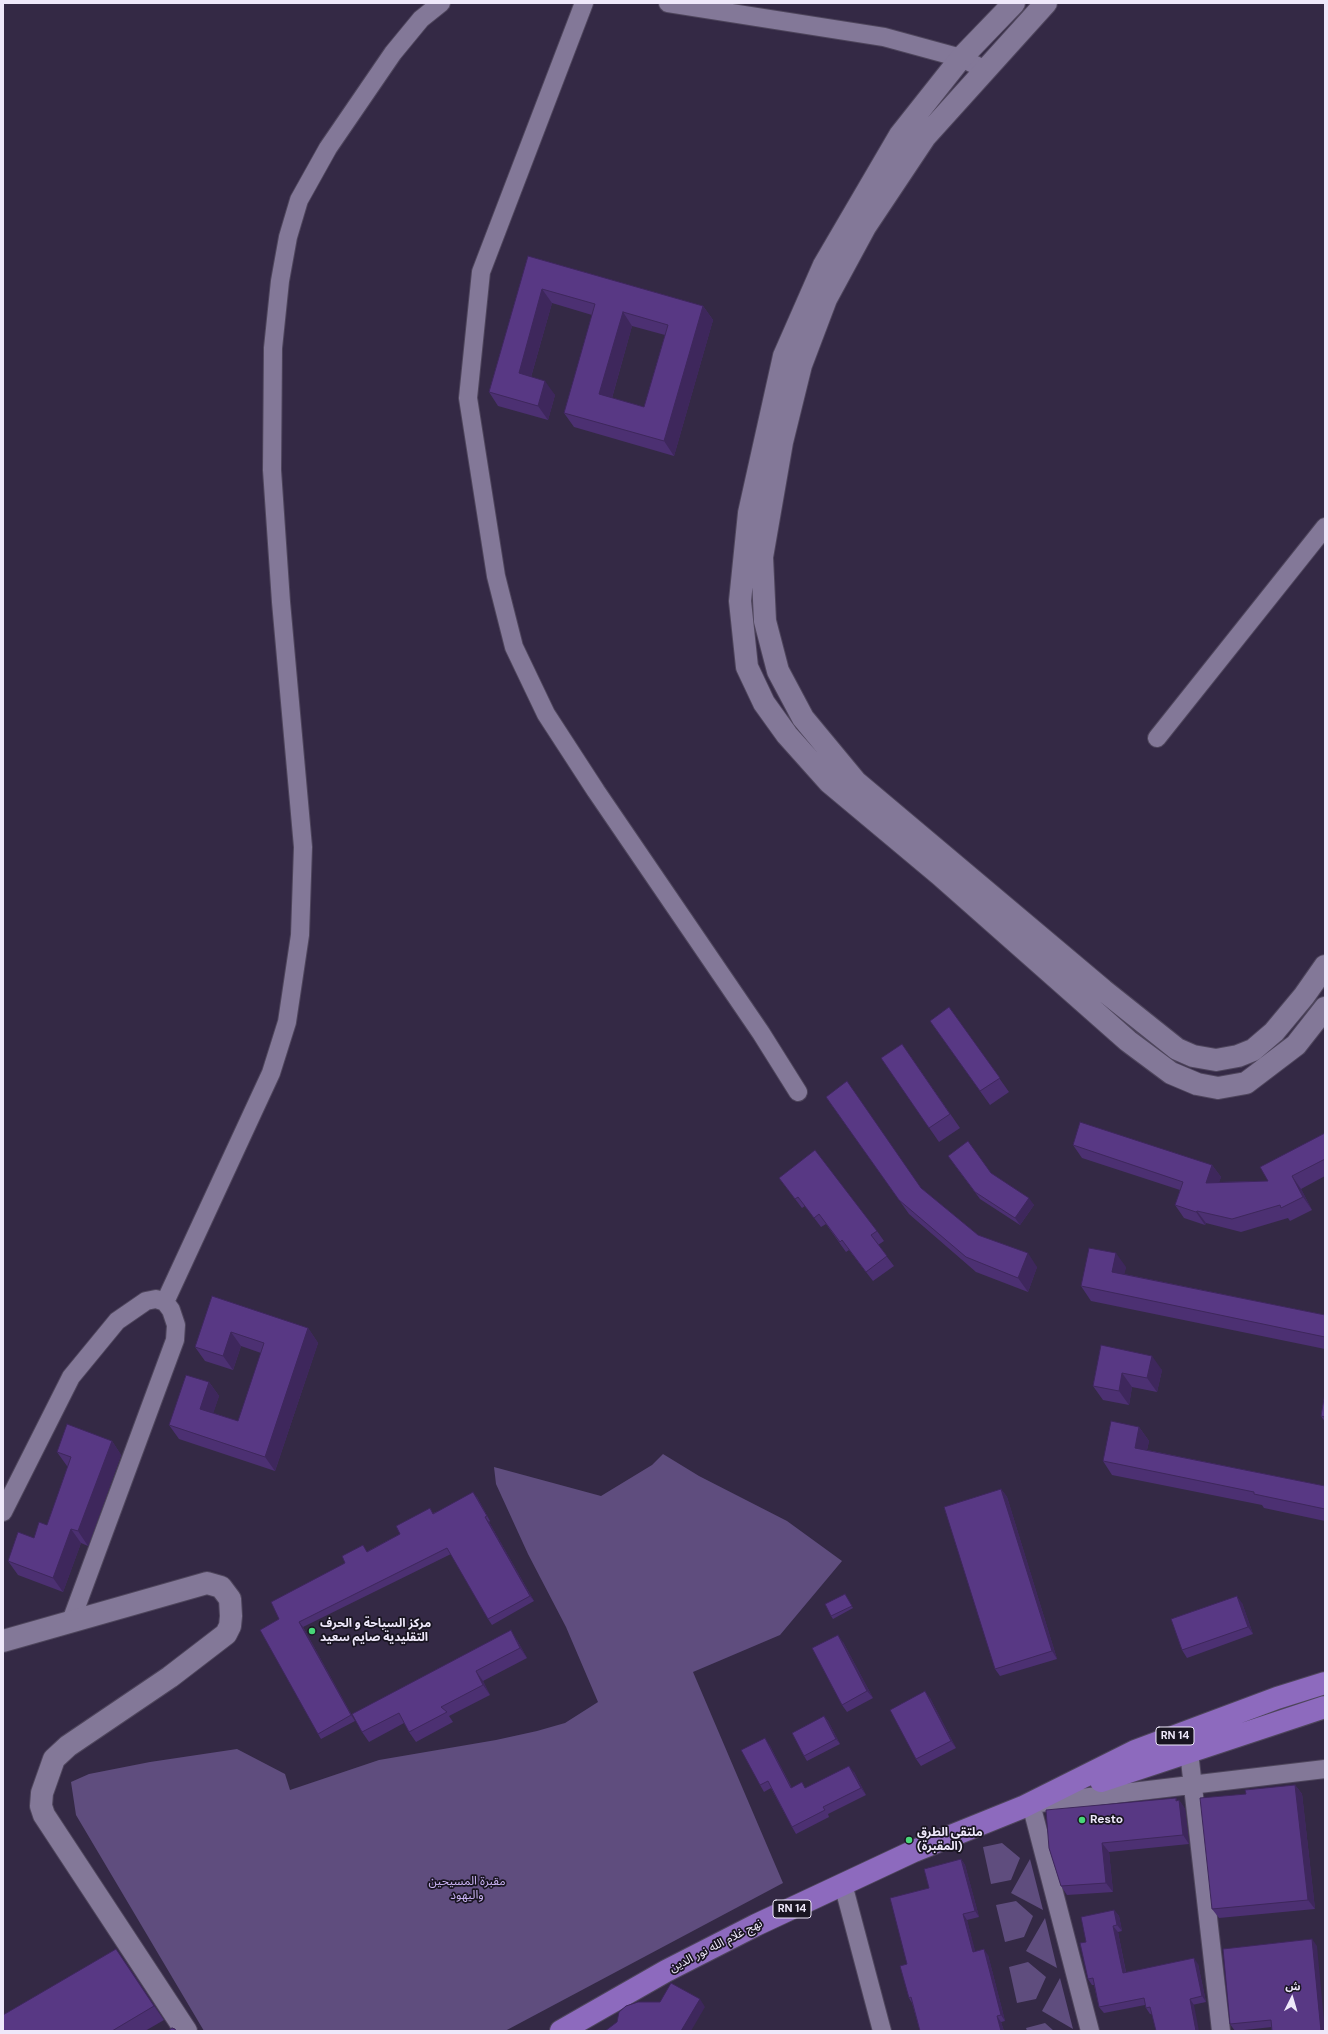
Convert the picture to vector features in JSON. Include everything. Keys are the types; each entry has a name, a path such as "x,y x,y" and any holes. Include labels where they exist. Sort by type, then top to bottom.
{"main road":[{"name":"RN 14","path":"1031,1804 1186,1743 1277,1698 1325,1683"},
{"name":"RN 14","path":"1186,1743 1325,1707"},
{"name":"نهج غلام الله نور الدين","path":"561,2031 666,1971 756,1925 914,1851 1031,1804"}],"street":[{"path":"164,1302 271,1073 287,1022 300,936 303,847 281,602 272,470 273,348 280,281 288,237 299,200 328,148 393,53 421,19 441,3"},
{"path":"584,3 481,272 468,398 496,576 514,647 546,714 596,791 761,1033 798,1092"},
{"path":"668,3 870,34 922,46 961,58 986,70"},
{"path":"1014,3 961,58 900,135 824,265 784,356 749,513 740,601 747,667 764,703 787,735 829,782 975,906 1128,1041 1172,1073 1197,1084 1218,1088 1246,1083 1296,1045 1325,1008"},
{"path":"1046,3 925,137 865,226 826,299 801,365 782,442 762,556 765,621 778,671 803,718 856,782 1103,990 1177,1048 1193,1056 1216,1060 1238,1056 1253,1050 1274,1032 1304,996 1325,966"},
{"path":"1157,738 1325,527"},
{"path":"3,1512 72,1377 117,1321 146,1301 156,1299 164,1302 171,1310 176,1325 175,1340 71,1621"},
{"path":"3,1641 207,1582 221,1586 230,1599 230,1626 226,1634 170,1677 68,1746 54,1759 46,1778 42,1793 41,1806 44,1815 186,2031"},
{"path":"1186,1743 1193,1785 1221,2031"},
{"path":"1090,2031 1031,1804 1325,1769"},
{"path":"843,1884 882,2031"}],"green space":[{"name":"مقبرة المسيحين واليهود","path":"663,1454 699,1476 787,1521 842,1561 780,1635 693,1672 783,1883 505,2031 204,2031 76,1815 71,1782 89,1774 150,1762 237,1749 285,1774 290,1790 379,1760 496,1740 565,1723 598,1702 566,1627 528,1554 496,1484 494,1467 601,1496 652,1465"},
{"path":"1002,1843 1020,1858 1011,1880 991,1884 983,1847"},
{"path":"1030,1859 1043,1910 1011,1893"},
{"path":"1016,1901 1033,1916 1024,1937 1005,1942 996,1905"},
{"path":"1045,1918 1057,1968 1026,1951"},
{"path":"1028,1962 1046,1977 1036,1999 1017,2003 1009,1967"},
{"path":"1060,1978 1073,2029 1042,2011"},
{"path":"1045,2023 1054,2031 1027,2031 1026,2028"}],"building":[{"path":"528,256 703,306 664,441 564,413 595,304 542,289 519,373 545,381 538,406 489,392","holes":["623,312 668,325 644,407 599,394"]},
{"path":"949,1007 1000,1078 980,1091 930,1021"},
{"path":"902,1044 950,1114 929,1128 881,1058"},
{"path":"847,1081 921,1188 978,1235 1028,1253 1018,1278 966,1257 899,1200 826,1097"},
{"path":"1080,1122 1212,1165 1206,1183 1268,1181 1260,1167 1325,1133 1325,1159 1292,1176 1303,1197 1281,1208 1280,1205 1232,1219 1196,1212 1175,1205 1183,1182 1073,1145"},
{"path":"968,1141 991,1173 1029,1198 1015,1218 975,1192 948,1156"},
{"path":"815,1150 877,1231 871,1235 887,1256 866,1272 842,1240 840,1242 819,1214 814,1218 798,1197 795,1199 779,1178"},
{"path":"1089,1248 1116,1253 1112,1272 1325,1315 1325,1337 1081,1286"},
{"path":"212,1296 308,1328 265,1457 169,1425 186,1375 209,1382 200,1409 238,1421 264,1343 231,1332 223,1356 195,1347"},
{"path":"1101,1345 1152,1356 1147,1378 1122,1373 1119,1391 1093,1386"},
{"path":"1325,1393 1325,1417 1321,1416"},
{"path":"1111,1421 1139,1427 1135,1448 1325,1486 1325,1509 1254,1494 1254,1492 1103,1461"},
{"path":"67,1424 112,1441 78,1531 71,1529 53,1578 8,1561 18,1532 34,1538 39,1522 47,1525 71,1457 57,1452"},
{"path":"1001,1489 1052,1651 995,1669 944,1507"},
{"path":"473,1492 487,1516 485,1517 530,1596 488,1619 447,1548 299,1622 351,1715 318,1734 260,1630 279,1619 271,1602 345,1563 342,1556 363,1545 367,1552 400,1534 396,1526 430,1508 433,1514"},
{"path":"845,1594 852,1606 831,1616 825,1604"},
{"path":"1237,1596 1248,1627 1182,1650 1171,1619"},
{"path":"511,1630 520,1648 476,1671 483,1685 441,1707 447,1712 409,1732 399,1713 362,1732 352,1714"},
{"path":"838,1635 867,1691 842,1705 812,1648"},
{"path":"925,1691 951,1741 916,1759 890,1710"},
{"path":"824,1716 836,1739 804,1756 792,1733"},
{"path":"765,1738 791,1788 802,1782 805,1788 849,1766 861,1788 823,1807 825,1810 792,1827 768,1781 760,1785 741,1750"},
{"path":"1295,1785 1308,1900 1212,1909 1200,1798 1246,1794 1245,1790"},
{"path":"1176,1798 1176,1801 1179,1800 1183,1835 1102,1843 1106,1883 1061,1886 1049,1848 1046,1810"},
{"path":"961,1859 975,1911 963,1914 973,1952 984,1949 1001,2015 997,2016 1001,2031 920,2031 911,1997 909,1998 900,1966 907,1964 890,1898 929,1888 924,1869"},
{"path":"1114,1910 1117,1925 1113,1926 1123,1973 1194,1958 1202,1996 1190,1999 1196,2031 1156,2031 1150,2007 1146,2008 1144,1998 1099,2007 1093,1978 1088,1979 1080,1943 1086,1942 1081,1917"},
{"path":"1312,1939 1321,2031 1272,2031 1271,2020 1230,2024 1223,1949"},
{"path":"116,1949 154,2006 112,2031 3,2031 3,2015"},
{"path":"671,1983 700,1999 681,2031 605,2031 617,2022 619,2012 626,2006 638,2002 660,2002"},
{"path":"172,2028 176,2031 168,2031"}],"place":[{"name":"مركز السياحة و الحرف التقليدية صايم سعيد","path":"312,1631"},
{"name":"Resto","path":"1082,1820"},
{"name":"ملتقى الطرق (المقبرة)","path":"909,1840"}]}
